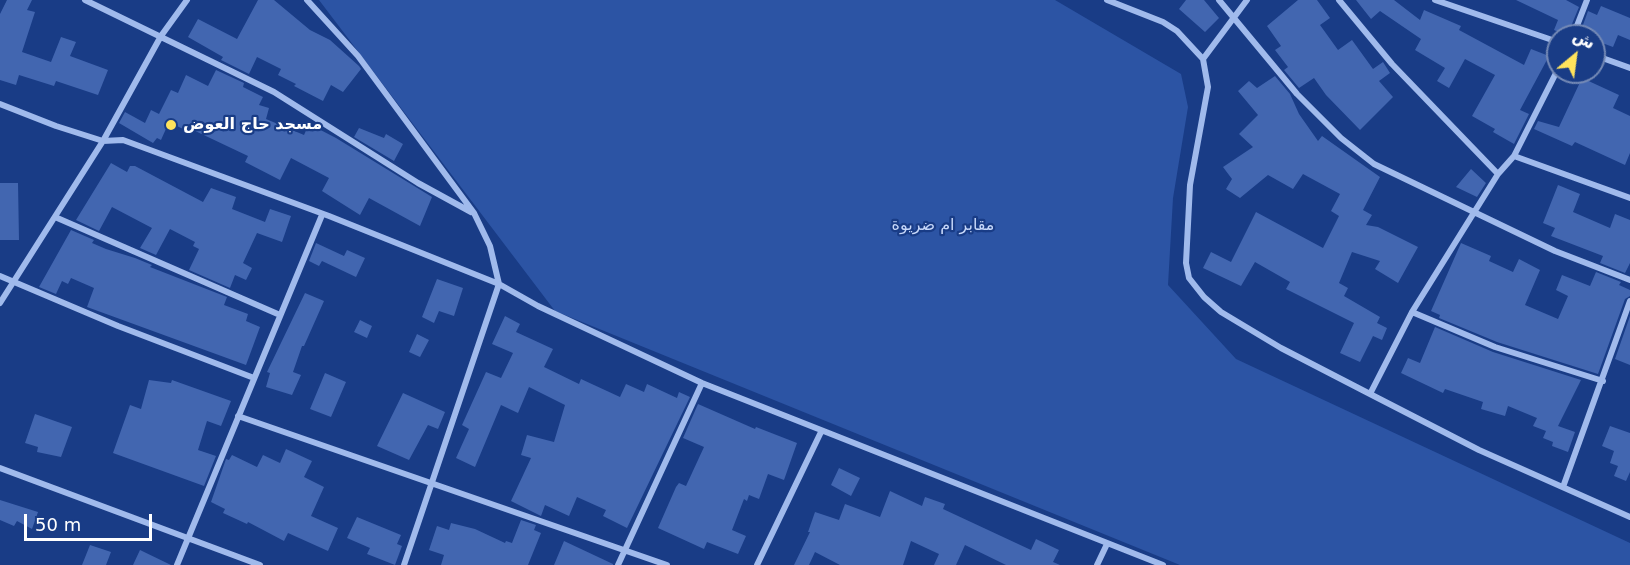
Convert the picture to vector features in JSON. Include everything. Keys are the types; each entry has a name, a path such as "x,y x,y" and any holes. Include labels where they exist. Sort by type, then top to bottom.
{"street":[{"path":"85,0 274,92 418,183 474,213"},
{"path":"0,303 103,141 161,36 188,0"},
{"path":"307,0 358,56 474,213 490,246 499,284 404,565"},
{"path":"1107,0 1163,22 1177,31 1203,59 1208,87 1187,214 1186,263 1189,278 1204,297 1221,312 1281,348 1370,394 1479,450 1630,517"},
{"path":"1219,0 1297,94 1354,149 1374,164 1555,251 1630,280"},
{"path":"1203,59 1247,0"},
{"path":"1339,0 1367,36 1412,86 1498,174"},
{"path":"1435,0 1546,38"},
{"path":"1578,24 1587,0"},
{"path":"1606,59 1630,68"},
{"path":"1370,394 1412,312 1498,174 1514,156 1550,84"},
{"path":"0,104 103,141 123,140 499,284 538,306 702,383 821,432 1163,565"},
{"path":"1514,156 1630,198"},
{"path":"177,565 322,215"},
{"path":"55,217 280,315"},
{"path":"0,276 12,283 254,378"},
{"path":"1563,487 1630,301"},
{"path":"1412,312 1496,347 1603,381"},
{"path":"618,565 702,383"},
{"path":"238,416 667,565"},
{"path":"757,565 821,432"},
{"path":"0,468 260,565"},
{"path":"1097,565 1107,544"}],"green space":[{"name":"مقابر ام ضريوة","path":"319,0 1055,0 1181,74 1188,107 1173,198 1168,285 1236,359 1630,543 1630,565 1180,565 555,311"}],"building":[{"path":"7,0 32,0 27,10 35,12 22,52 51,62 61,37 76,42 70,56 108,70 98,95 56,81 54,86 19,75 16,85 0,80 0,14"},
{"path":"258,0 274,0 310,30 330,40 359,66 361,69 343,92 331,85 323,101 294,86 296,84 278,75 281,69 257,57 249,74 221,60 223,57 188,37 198,19 237,39"},
{"path":"1186,0 1204,0 1219,18 1205,32 1179,9"},
{"path":"1298,0 1317,0 1330,18 1320,25 1338,50 1352,40 1373,69 1383,62 1390,73 1379,81 1393,97 1360,130 1326,95 1314,78 1299,88 1284,70 1288,67 1275,50 1281,46 1267,26"},
{"path":"1356,0 1394,0 1420,20 1424,10 1461,26 1459,30 1524,65 1531,49 1546,55 1546,62 1520,110 1529,114 1514,144 1493,132 1495,129 1472,116 1495,75 1465,59 1449,88 1437,81 1445,68 1415,50 1421,39 1380,11 1371,19"},
{"path":"1516,0 1566,0 1579,7 1572,24 1556,24 1558,20"},
{"path":"1601,6 1630,18 1630,40 1618,35 1613,47 1606,44 1606,24 1583,24 1588,11 1597,15"},
{"path":"216,70 244,83 243,87 263,97 259,105 269,108 266,119 304,135 309,124 432,197 420,226 369,198 360,215 322,191 329,178 291,158 280,180 245,162 248,156 191,129 189,132 169,122 161,140 157,138 153,143 119,123 125,112 145,123 151,110 159,114 171,90 178,93 186,75 208,86"},
{"path":"1275,76 1290,94 1299,114 1318,141 1322,136 1380,177 1363,210 1372,215 1366,225 1378,227 1418,247 1398,283 1375,269 1380,261 1352,252 1339,283 1348,288 1344,296 1380,317 1377,323 1387,328 1382,340 1373,336 1360,362 1340,353 1354,323 1286,289 1290,282 1255,262 1241,286 1203,268 1211,252 1231,262 1256,212 1323,248 1339,216 1331,211 1340,194 1303,174 1293,189 1268,175 1240,198 1226,189 1232,179 1223,167 1253,147 1239,134 1258,115 1238,91 1249,81 1257,88"},
{"path":"1579,84 1595,84 1619,95 1613,108 1630,116 1630,153 1625,165 1575,142 1572,146 1534,129 1538,121 1559,127"},
{"path":"359,128 384,138 386,134 403,144 394,161 354,137"},
{"path":"111,163 127,172 130,166 135,166 203,202 211,188 236,197 232,209 265,222 270,209 291,216 282,242 257,233 243,263 252,268 246,280 235,275 230,288 189,270 199,249 193,246 195,242 170,229 156,255 140,248 152,228 112,207 99,231 76,220"},
{"path":"1471,169 1486,183 1477,197 1456,187"},
{"path":"0,183 18,183 19,240 0,240"},
{"path":"1558,185 1580,194 1573,212 1610,228 1615,214 1630,220 1630,263 1625,273 1600,263 1603,256 1551,236 1555,228 1543,223"},
{"path":"71,230 94,240 92,243 135,258 152,265 150,267 227,297 224,305 248,314 246,321 260,327 246,365 87,307 94,288 71,278 68,284 62,281 56,294 39,287"},
{"path":"316,243 344,256 347,250 365,258 356,277 322,261 319,266 309,261"},
{"path":"1461,243 1491,256 1489,261 1513,272 1519,259 1540,270 1525,305 1558,319 1568,296 1556,290 1562,275 1590,286 1596,272 1621,282 1619,285 1630,290 1630,296 1625,299 1598,374 1497,342 1439,318 1440,315 1431,311"},
{"path":"437,279 463,288 454,316 439,311 434,323 422,317"},
{"path":"305,293 324,301 302,346 293,372 301,375 292,395 266,387 270,373 267,372"},
{"path":"505,316 520,324 516,332 553,349 544,367 579,384 581,379 620,397 626,384 644,392 647,384 677,398 679,392 690,397 627,528 603,516 606,510 577,497 569,516 545,505 541,516 511,501 531,458 521,455 527,435 554,442 565,405 529,387 518,413 501,405 475,467 456,458 469,429 462,425 486,372 501,378 513,353 492,344"},
{"path":"1630,316 1630,365 1615,359"},
{"path":"360,320 372,326 367,338 354,332"},
{"path":"1435,327 1493,352 1581,380 1558,426 1575,432 1568,452 1552,446 1553,442 1543,438 1546,431 1533,426 1537,418 1508,406 1505,416 1481,409 1483,402 1445,389 1443,393 1401,373 1408,358 1420,363"},
{"path":"417,334 429,340 420,357 409,352"},
{"path":"325,373 346,382 331,417 310,409"},
{"path":"149,380 171,383 172,380 231,401 221,426 207,421 198,450 216,456 204,486 113,453 130,405 141,409"},
{"path":"403,393 445,412 438,429 428,425 409,460 377,446"},
{"path":"698,404 755,429 756,427 797,443 784,480 768,474 759,499 749,495 747,501 744,499 732,530 746,536 738,554 707,542 704,549 658,528 676,487 679,483 686,486 704,447 683,438"},
{"path":"35,414 72,427 61,457 37,452 38,447 25,443"},
{"path":"1610,426 1630,433 1630,472 1626,481 1614,476 1618,466 1610,463 1614,451 1602,446"},
{"path":"286,449 312,461 304,477 324,487 311,516 338,528 328,551 288,533 284,541 248,522 247,524 223,513 225,509 211,502 226,459 229,460 232,455 257,467 263,455 280,463"},
{"path":"839,468 860,478 851,496 831,485"},
{"path":"890,491 922,506 925,497 945,504 943,509 1031,550 1036,539 1059,550 1053,562 1060,565 1006,565 965,545 956,565 934,565 939,554 911,541 903,565 840,565 815,552 809,565 794,565 810,532 808,532 815,512 839,520 845,504 880,517"},
{"path":"0,500 38,512 32,529 17,521 14,526 0,520"},
{"path":"357,517 401,535 397,544 402,546 395,565 367,554 370,548 347,538"},
{"path":"521,520 536,525 534,530 541,533 528,565 441,565 444,555 429,550 437,526 449,530 451,523 475,529 505,543 506,541 512,543"},
{"path":"564,541 613,564 613,565 554,565"},
{"path":"90,545 111,552 106,565 82,565"},
{"path":"140,550 171,565 133,565"}],"place":[{"name":"مسجد حاج العوض","path":"171,125"}]}
